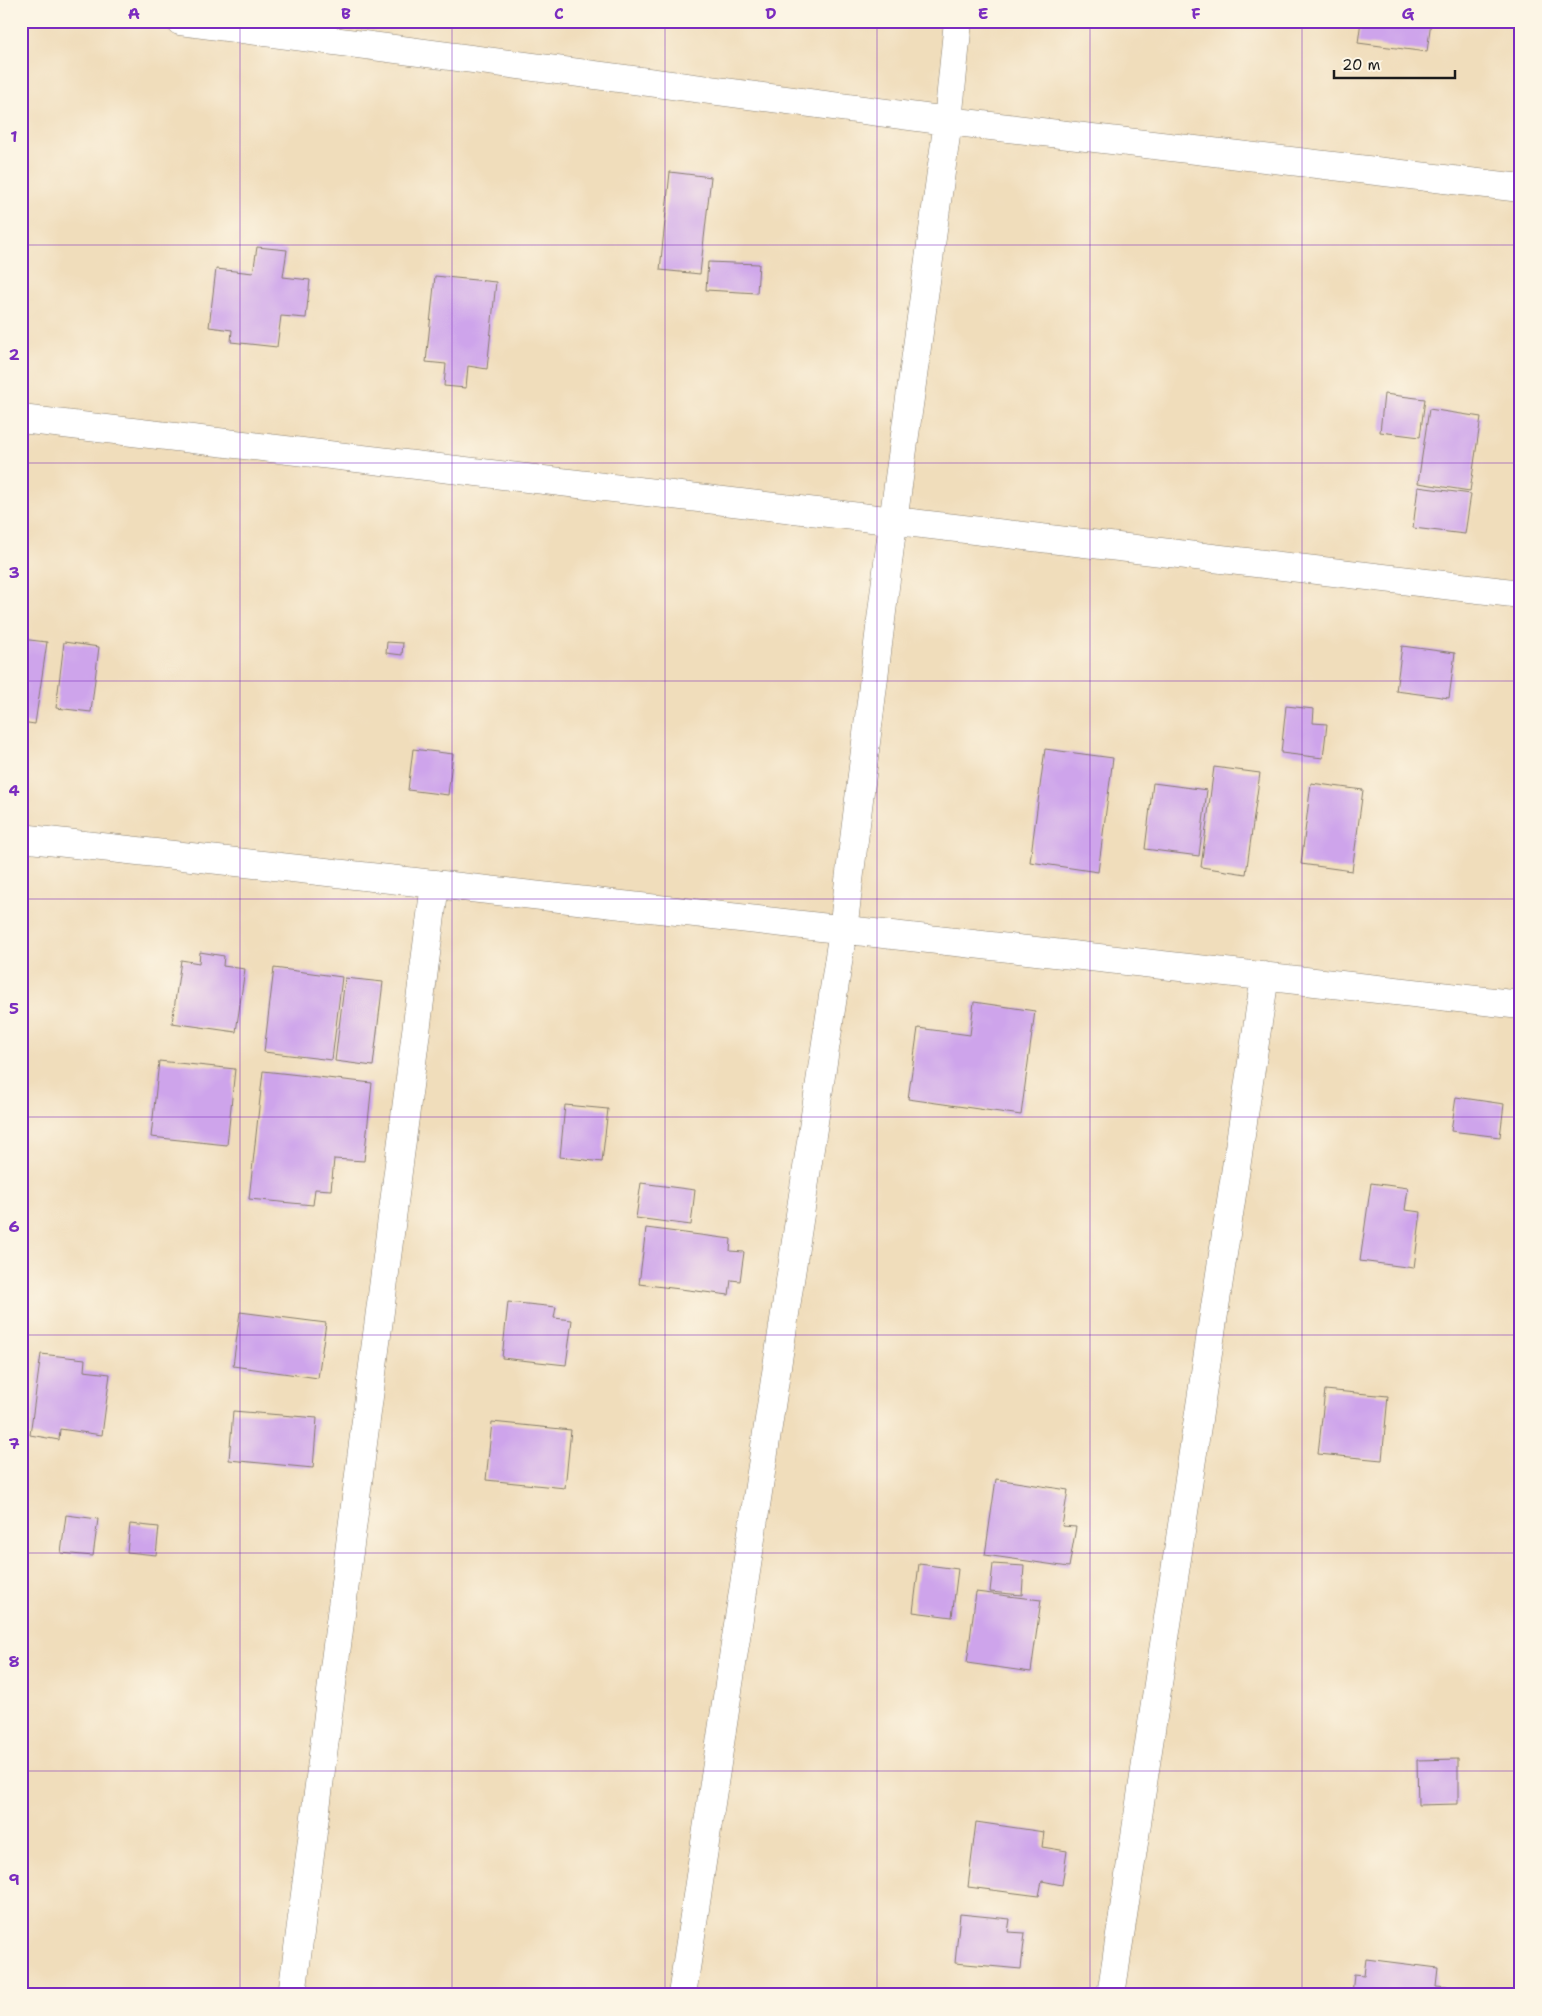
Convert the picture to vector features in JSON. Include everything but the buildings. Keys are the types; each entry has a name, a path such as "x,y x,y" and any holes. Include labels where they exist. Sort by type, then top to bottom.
{"street":[{"path":"180,21 948,121 1521,188"},
{"path":"682,1995 843,930 893,522 948,121 958,21"},
{"path":"21,419 1521,594"},
{"path":"21,838 1521,1005"},
{"path":"292,1995 435,884"},
{"path":"1111,1995 1265,976"}]}
